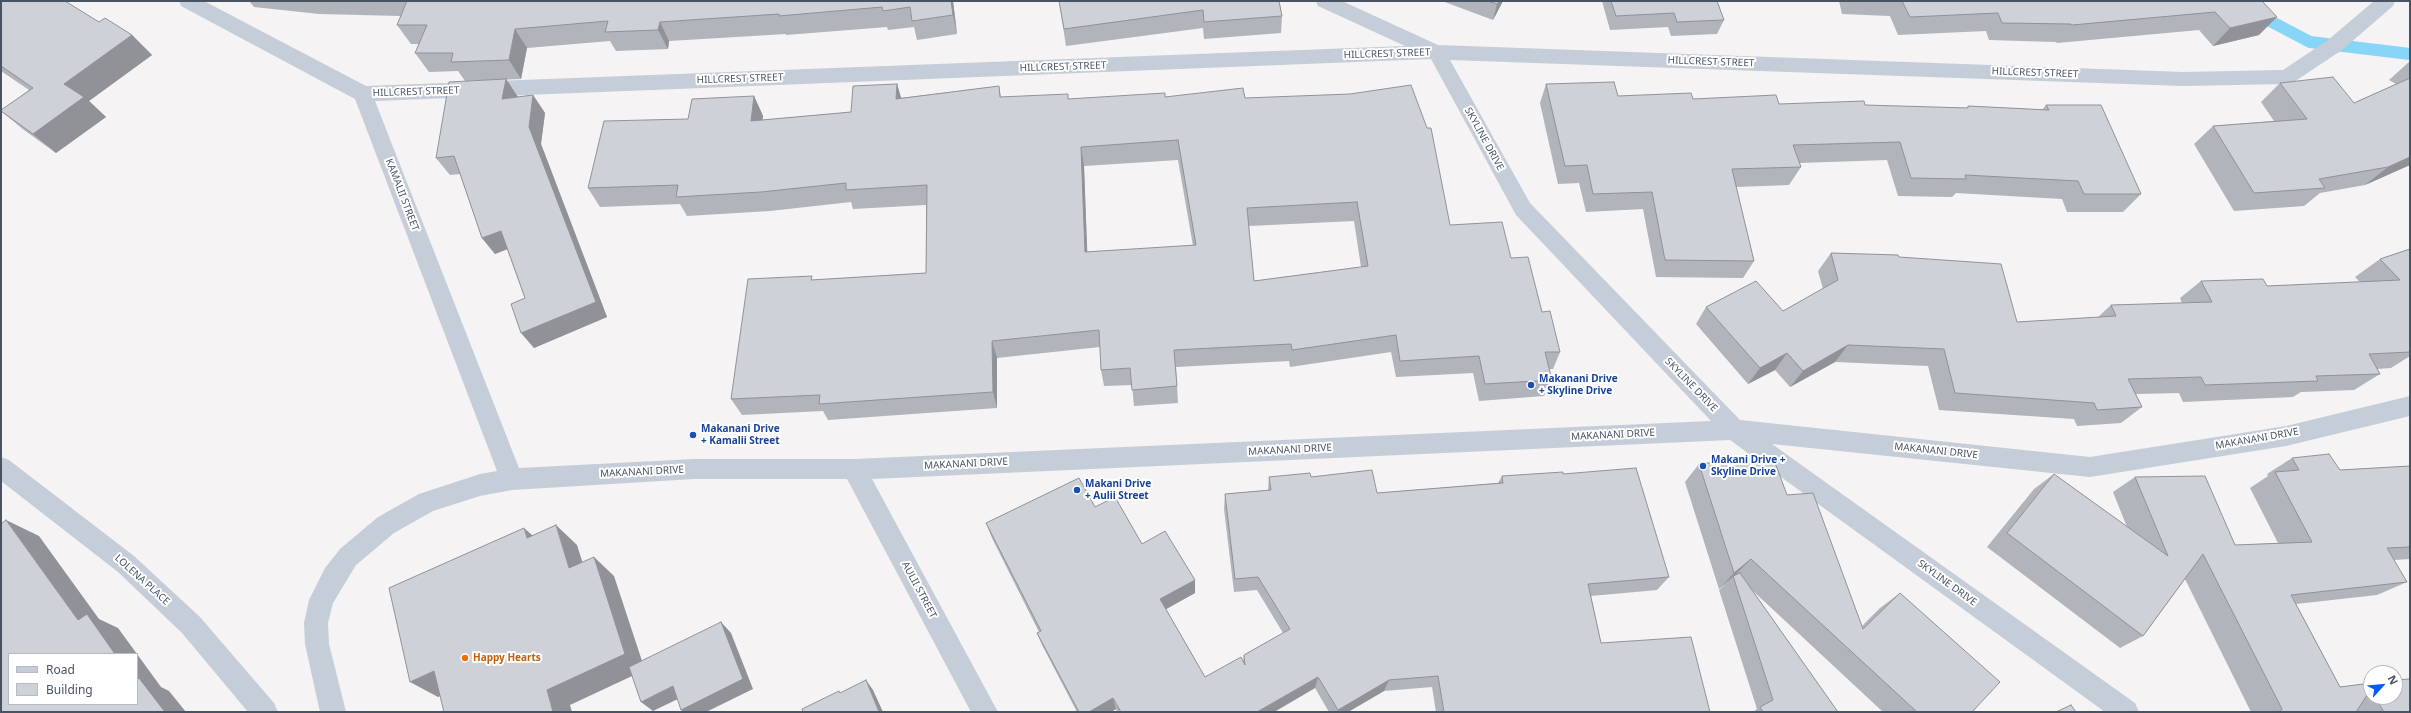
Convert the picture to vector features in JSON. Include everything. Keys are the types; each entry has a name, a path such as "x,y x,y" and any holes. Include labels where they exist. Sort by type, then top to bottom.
{"street":[{"path":"188,1 362,94"},
{"path":"1324,1 1436,52"},
{"name":"HILLCREST STREET","path":"362,94 1436,52 2184,79 2287,77 2335,45 2386,1"},
{"name":"SKYLINE DRIVE","path":"1436,52 1523,210 1734,430 2126,712"},
{"name":"KAMALII STREET","path":"362,94 512,480"},
{"name":"MAKANANI DRIVE","path":"333,712 317,644 316,623 321,600 334,576 348,557 386,524 427,502 480,485 512,480 694,469 854,469 1734,430 2090,467 2286,436 2410,406"},
{"name":"LOLENA PLACE","path":"1,467 131,569 191,625 265,712"},
{"name":"AULII STREET","path":"854,469 985,712"}],"building":[{"path":"1,1 65,1 99,22 105,18 132,35 64,84 84,97 33,134 1,111 33,88 1,66"},
{"path":"407,1 951,1 953,15 912,21 910,7 883,11 882,7 779,16 779,14 660,22 658,30 605,32 608,21 515,29 509,60 451,62 453,53 415,53 427,25 397,25"},
{"path":"1059,1 1279,1 1282,16 1204,22 1203,10 1064,29"},
{"path":"1488,1 1499,1 1497,4"},
{"path":"1611,1 1717,1 1724,20 1677,22 1674,13 1616,16"},
{"path":"1902,1 2262,1 2277,17 2230,28 2215,12 2072,25 2002,23 1998,13 1910,17"},
{"path":"2333,77 2354,103 2410,78 2410,157 2388,167 2319,179 2325,188 2254,193 2213,126 2307,119 2280,83"},
{"path":"506,79 502,99 533,95 529,127 596,302 521,333 511,304 525,298 501,231 482,238 454,156 436,158 449,82"},
{"path":"1614,82 1618,96 1691,93 1693,99 1776,95 1779,104 1864,101 1865,105 1968,108 1968,106 2049,110 2046,105 2101,105 2141,194 2084,194 2078,181 1965,175 1966,179 1911,178 1900,142 1793,145 1801,167 1732,169 1754,261 1665,260 1652,192 1593,194 1587,165 1565,166 1546,84"},
{"path":"897,84 896,99 999,86 1000,97 1068,94 1068,99 1165,93 1165,97 1243,88 1245,98 1350,94 1411,85 1427,128 1431,128 1450,225 1502,222 1511,258 1528,257 1542,312 1550,311 1560,352 1545,352 1552,380 1485,384 1479,356 1400,361 1396,335 1292,350 1291,344 1174,350 1177,386 1132,390 1130,368 1101,370 1099,330 992,341 993,392 819,404 820,395 731,399 748,279 812,276 811,280 926,273 927,185 846,190 846,183 761,192 676,197 678,185 588,188 604,121 688,119 692,99 754,96 751,121 851,112 853,86","holes":["1178,140 1196,245 1085,252 1081,147","1357,202 1368,266 1254,281 1247,208"]},
{"path":"2410,249 2410,352 2369,354 2380,374 2316,376 2318,381 2205,385 2201,377 2128,379 2142,407 2097,410 2094,403 1955,393 1944,349 1848,345 1803,371 1787,353 1760,368 1706,307 1756,281 1783,311 1838,280 1831,253 1898,255 1899,257 2001,264 2017,322 2116,316 2111,305 2212,302 2201,281 2263,279 2267,286 2400,280 2380,259"},
{"path":"2329,454 2340,470 2410,466 2410,547 2387,548 2407,582 2291,595 2340,687 2363,684 2363,701 2356,712 2280,712 2282,709 2203,554 2143,636 2007,533 2054,474 2168,556 2135,477 2205,476 2235,545 2312,542 2275,472 2299,470 2292,458"},
{"path":"1773,457 1787,495 1813,493 1863,629 1900,593 2000,682 1972,712 1917,712 1751,559 1734,573 1699,464"},
{"path":"1636,468 1669,577 1588,584 1601,643 1691,637 1710,712 1444,712 1438,676 1389,680 1338,710 1318,677 1257,712 1121,712 1113,698 1089,712 1079,712 1037,633 1041,631 986,523 1079,478 1095,507 1115,497 1142,544 1165,531 1195,580 1160,599 1205,677 1241,657 1245,665 1244,655 1290,629 1258,577 1235,579 1225,494 1271,490 1269,477 1310,473 1311,477 1372,470 1377,493 1503,483 1502,476 1563,472 1563,474"},
{"path":"6,520 78,620 87,614 114,653 8,653 8,705 138,705 139,678 165,712 1,712 1,524"},
{"path":"556,525 569,568 594,557 625,654 547,690 553,712 444,712 434,671 410,682 389,588 524,528 527,538"},
{"path":"1740,573 1838,712 1763,712 1760,707 1773,700 1733,576"},
{"path":"721,622 743,679 681,710 673,686 641,702 629,667"},
{"path":"2403,679 2410,679 2410,712 2384,712 2380,705 2403,705"},
{"path":"866,680 879,712 803,712 802,709"},
{"path":"2071,705 2076,712 2056,712"}],"waterway":[{"path":"2232,1 2310,42 2410,54"}],"place":[{"name":"Makanani Drive + Skyline Drive","path":"1531,385"},
{"name":"Makanani Drive + Kamalii Street","path":"693,435"},
{"name":"Makani Drive + Skyline Drive","path":"1703,466"},
{"name":"Makani Drive + Aulii Street","path":"1077,490"},
{"name":"Happy Hearts","path":"465,658"}]}
